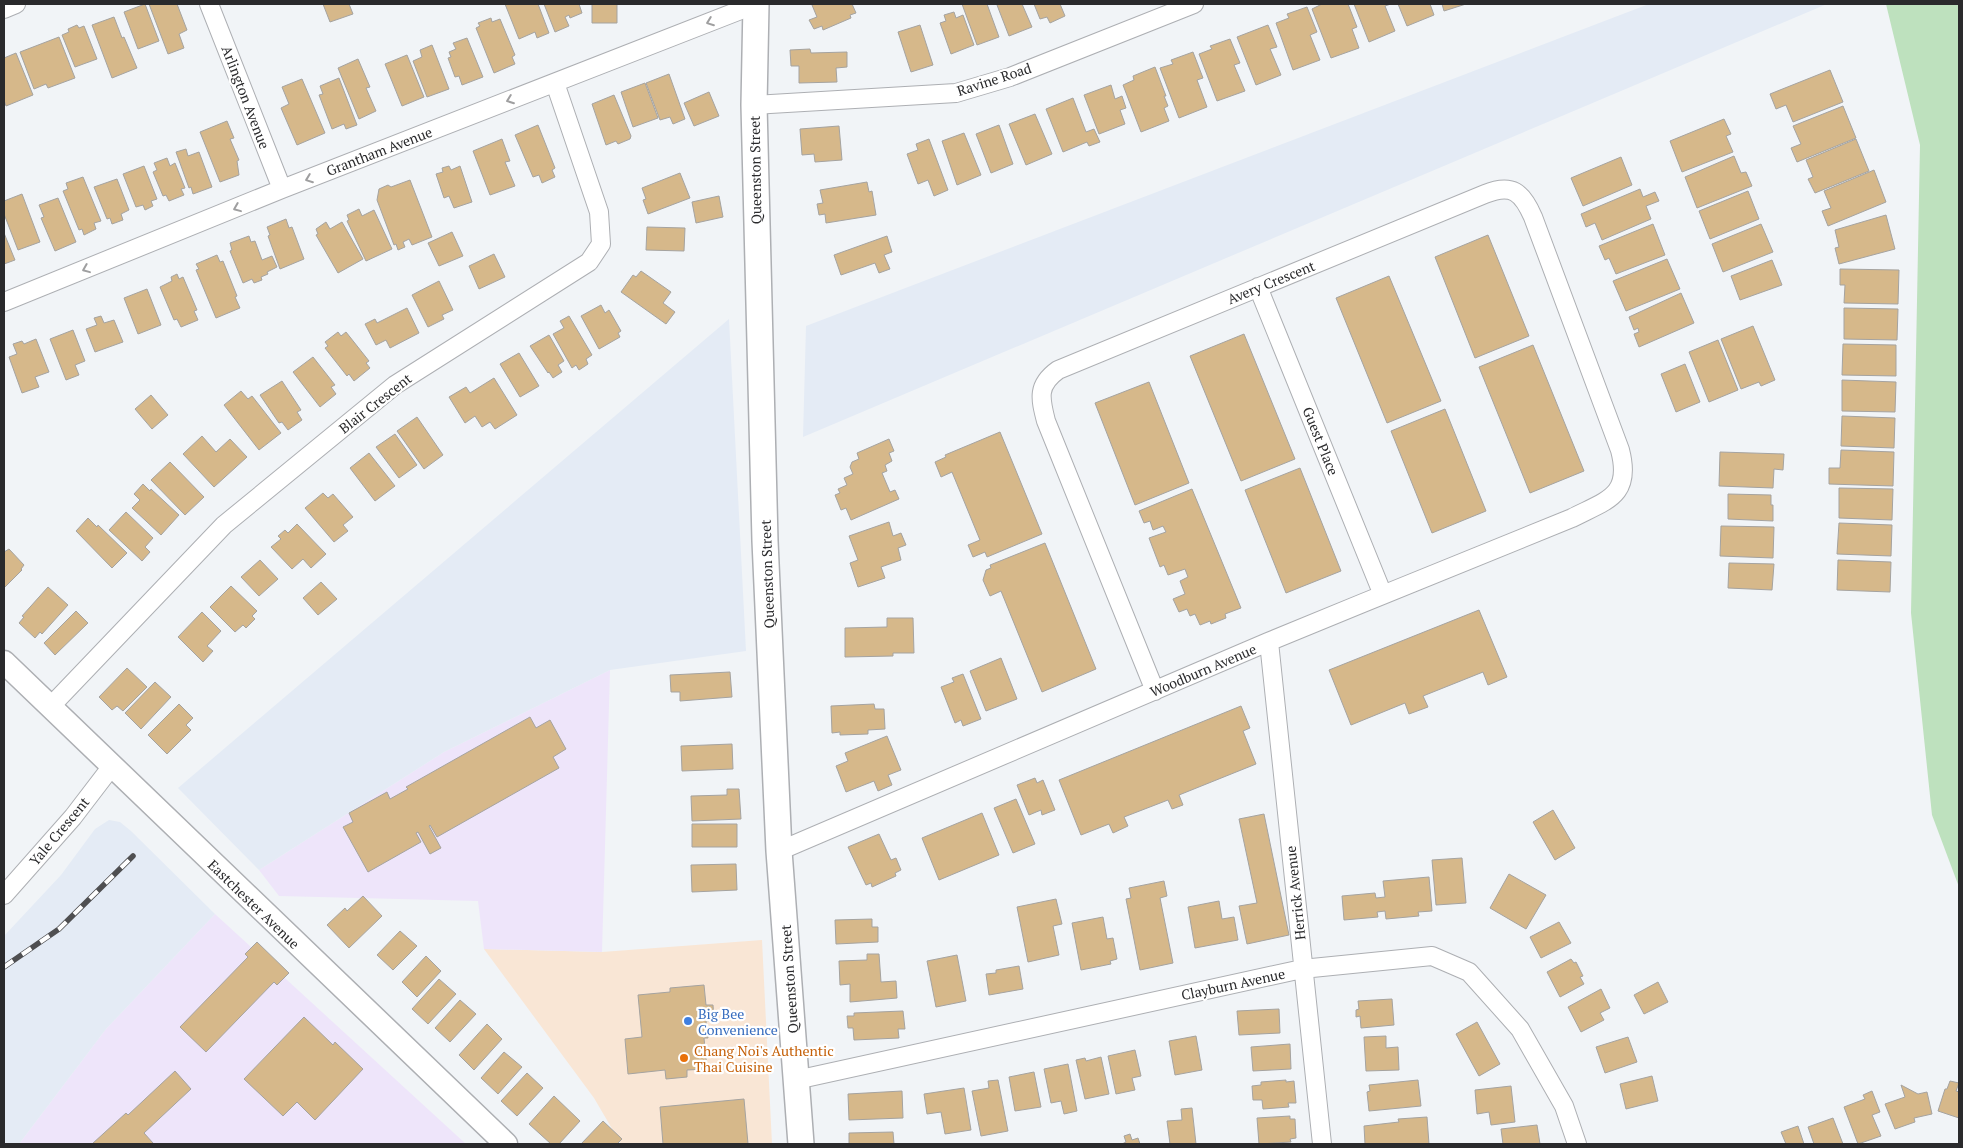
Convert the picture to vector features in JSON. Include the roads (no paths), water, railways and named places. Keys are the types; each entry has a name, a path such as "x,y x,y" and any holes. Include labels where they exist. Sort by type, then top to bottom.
{"main road":[{"name":"Queenston Street","path":"756,4 754,105 765,540 779,851 801,1144"}],"street":[{"path":"4,8 16,4"},
{"name":"Arlington Avenue","path":"209,4 282,189"},
{"name":"Grantham Avenue","path":"4,302 282,189 756,4"},
{"name":"Ravine Road","path":"754,105 956,93 1010,77 1194,4"},
{"name":"Blair Crescent","path":"50,707 224,525 396,385 590,262 600,244 599,212 555,83"},
{"name":"Avery Crescent","path":"1155,691 1046,421 1041,402 1041,392 1050,376 1058,370 1495,190 1505,188 1514,191 1522,197 1533,217 1620,450 1623,461 1622,485"},
{"name":"Guest Place","path":"1258,287 1383,595"},
{"name":"Woodburn Avenue","path":"779,851 1269,642 1572,518 1611,497 1622,485"},
{"name":"Herrick Avenue","path":"1269,642 1302,969 1322,1144"},
{"name":"Eastchester Avenue","path":"4,662 506,1144"},
{"name":"Yale Crescent","path":"4,896 73,816 112,766"},
{"name":"Clayburn Avenue","path":"796,1080 1302,969 1432,956 1469,972 1520,1028 1564,1106 1577,1144"}],"railway":[{"path":"4,967 59,929 133,856"}],"place":[{"name":"Big Bee Convenience","path":"688,1021"},
{"name":"Chang Noi's Authentic Thai Cuisine","path":"684,1058"}]}
